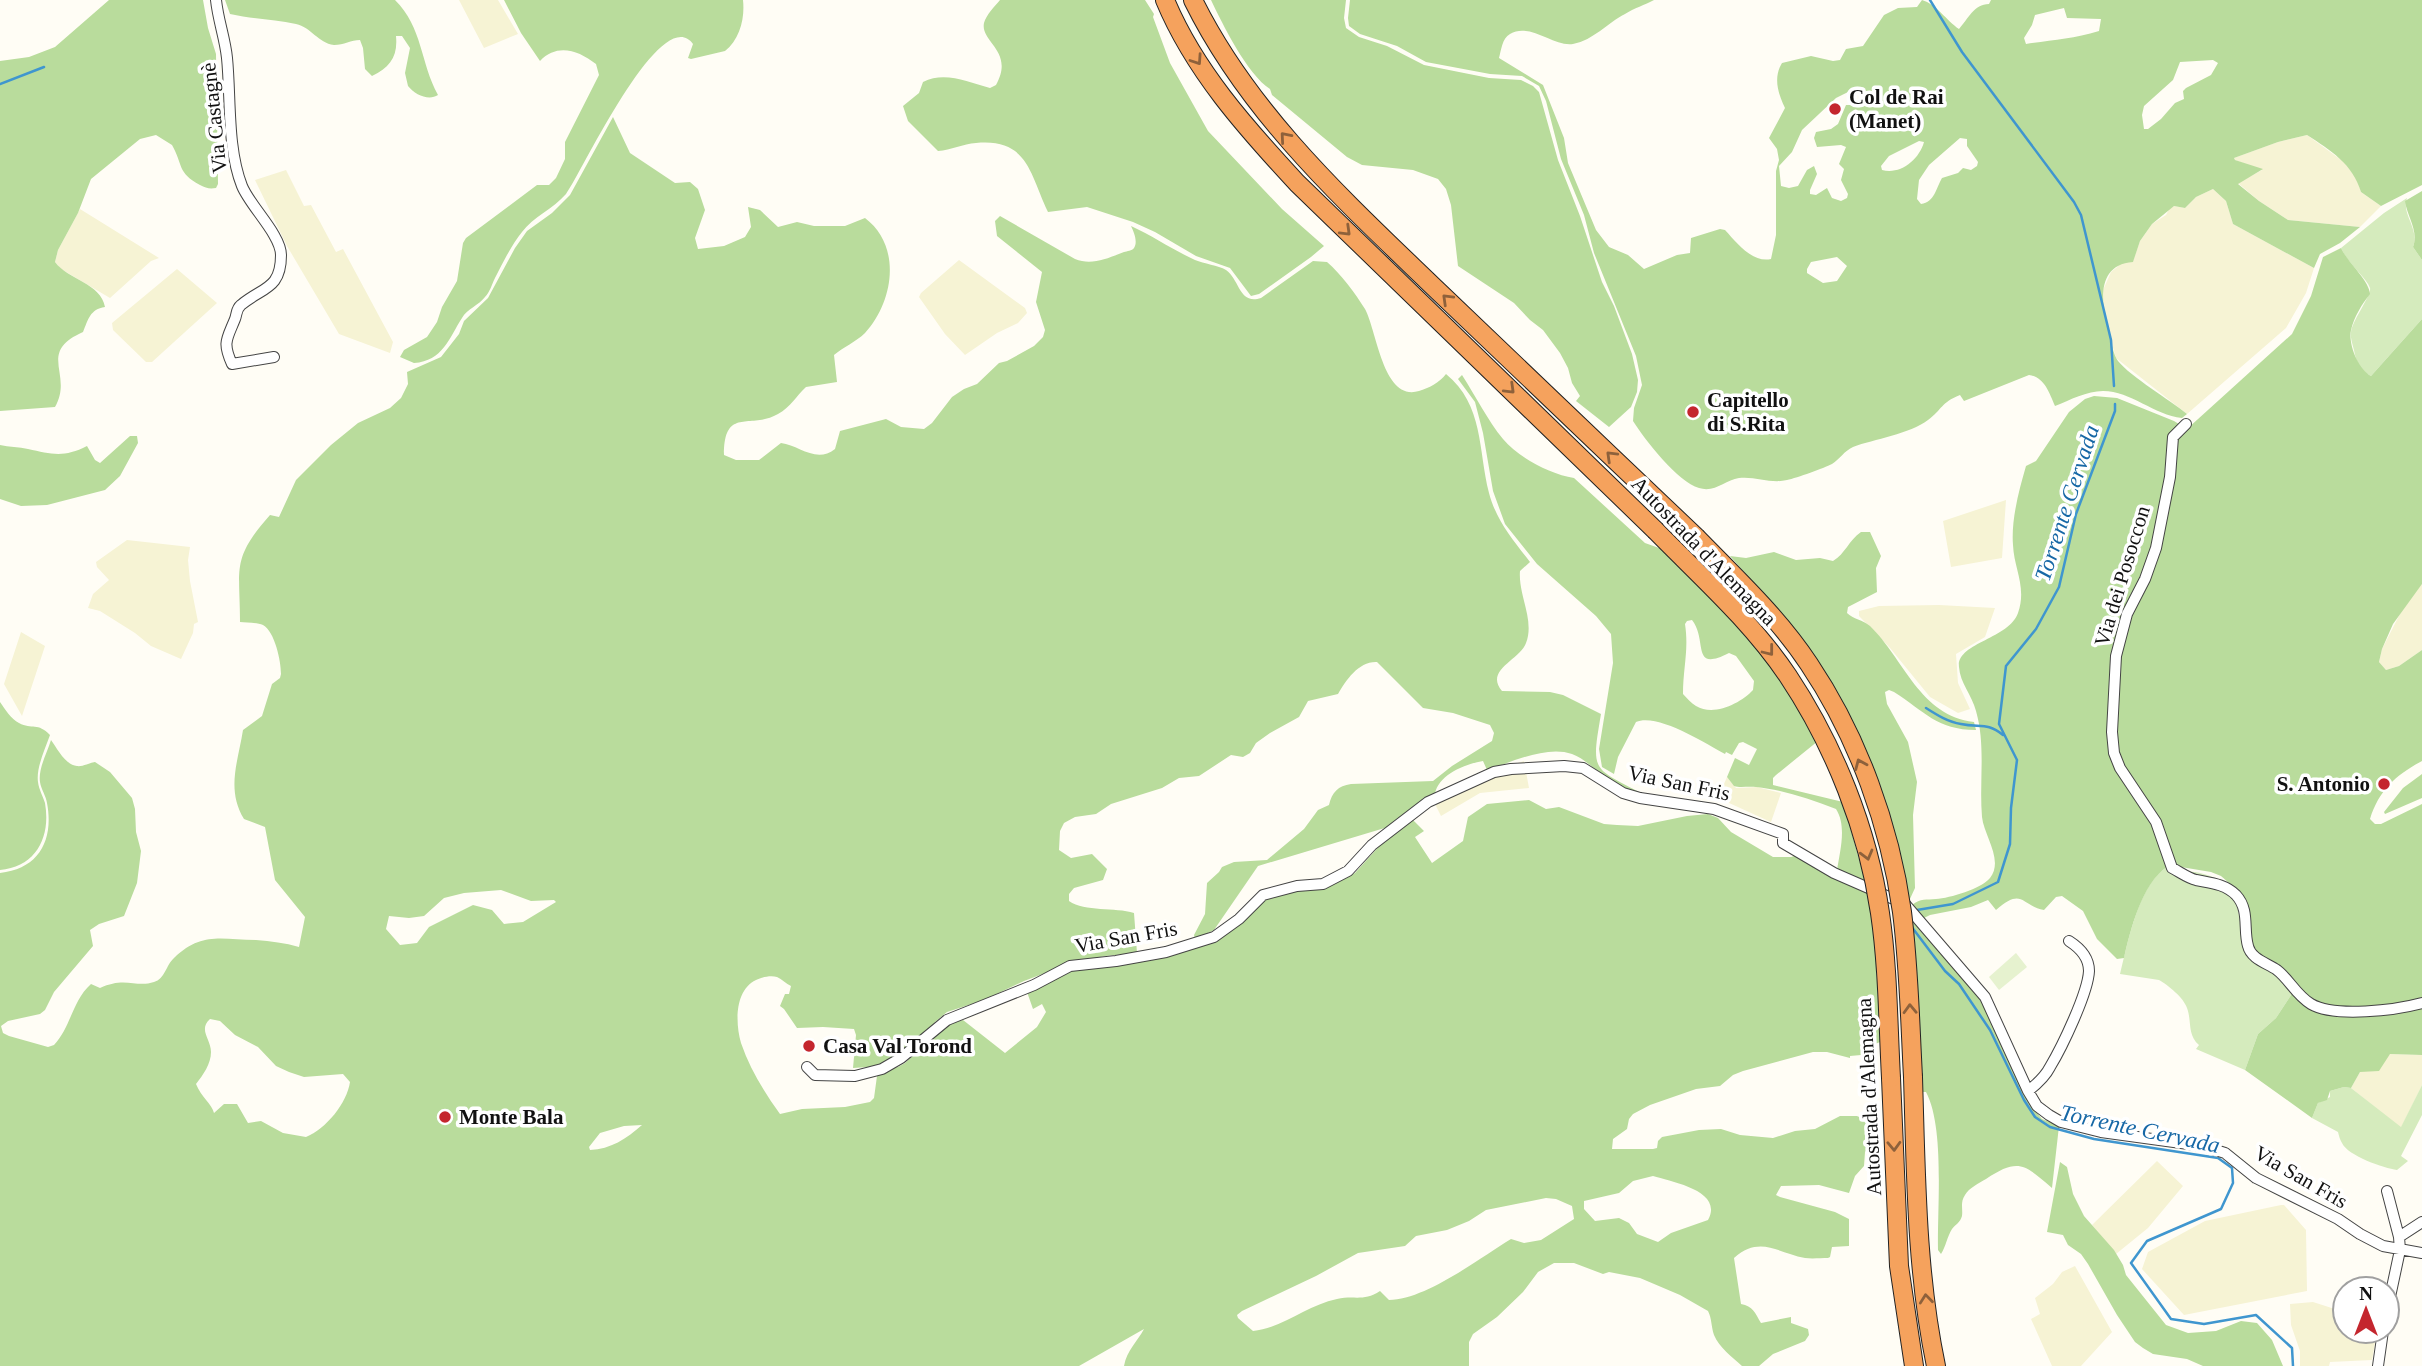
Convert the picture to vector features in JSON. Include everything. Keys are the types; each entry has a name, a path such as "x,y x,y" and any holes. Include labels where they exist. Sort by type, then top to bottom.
{"highway":[{"name":"Autostrada d'Alemagna","path":"1165,0 1193,56 1252,135 1288,174 1656,530 1744,619 1787,675 1813,718 1832,757 1861,832 1878,901 1887,995 1899,1266 1914,1366"},
{"name":"Autostrada d'Alemagna","path":"1193,0 1262,109 1315,170 1763,604 1809,664 1836,710 1884,827 1902,912 1909,994 1917,1213 1930,1338 1936,1366"}],"street":[{"name":"Via Castagnè","path":"216,0 227,60 232,147 238,175 246,196 273,233 281,253 278,276 267,290 237,307 225,340 232,364 274,357"},
{"name":"Via dei Posoccon","path":"2186,425 2173,437 2170,477 2156,548 2145,579 2127,614 2116,656 2112,732 2114,753 2120,768 2156,822 2172,868 2195,880 2209,881 2230,890 2239,898 2246,916 2248,946 2252,955 2279,971 2299,995 2313,1005 2329,1010 2384,1011 2422,1003"},
{"name":"Via San Fris","path":"807,1067 816,1075 855,1076 882,1069 901,1058 947,1020 1034,985 1070,966 1166,952 1214,937 1239,919 1263,895 1297,886 1323,884 1348,871 1372,845 1428,802 1494,772 1564,766 1583,768 1623,793 1640,798 1714,808 1783,834 1783,844 1834,873 1905,904 1984,997 2037,1106 2061,1122 2101,1132 2203,1146 2212,1152 2232,1157 2256,1178 2383,1246 2422,1253"},
{"path":"2028,1091 2050,1068 2085,990 2089,971 2087,958 2080,948 2069,941"},
{"path":"2387,1191 2399,1237 2400,1250 2395,1275"},
{"path":"2399,1237 2422,1222"},
{"path":"2378,1366 2381,1345"}],"shaded area":[{"path":"459,0 498,0 518,34 484,48"},
{"path":"2307,135 2344,162 2358,180 2361,192 2381,206 2360,227 2288,220 2238,183 2262,170 2234,158"},
{"path":"286,170 304,206 311,205 336,252 343,249 393,342 390,353 339,334 287,246 255,180"},
{"path":"2213,189 2226,201 2233,224 2314,268 2306,293 2286,328 2187,414 2116,358 2102,310 2103,290 2111,272 2122,263 2133,261 2140,241 2152,224 2174,206 2185,208 2196,197"},
{"path":"80,209 159,258 151,261 110,298 61,269 55,262 58,250"},
{"path":"959,260 1025,308 1027,313 1018,323 997,333 965,355 945,334 919,297"},
{"path":"177,269 217,303 152,362 146,362 113,330 112,323"},
{"path":"2006,500 2002,558 1951,567 1943,521"},
{"path":"127,540 190,547 190,581 198,622 194,624 193,633 181,659 151,646 100,611 88,608 93,594 109,580 97,567 96,562"},
{"path":"2422,584 2422,650 2399,666 2386,670 2379,662 2382,649 2403,608"},
{"path":"1879,606 1995,608 1985,637 1956,654 1958,683 1970,709 1958,713 1930,697 1890,648 1859,616 1859,611"},
{"path":"21,632 45,646 22,716 4,684"},
{"path":"1524,761 1529,788 1480,793 1441,816 1433,800 1496,770"},
{"path":"1727,777 1736,788 1757,787 1781,793 1771,822 1718,798"},
{"path":"2390,1054 2422,1055 2422,1085 2401,1128 2351,1088 2360,1072"},
{"path":"2157,1161 2183,1186 2148,1228 2116,1254 2092,1225"},
{"path":"2284,1205 2306,1230 2307,1291 2184,1315 2142,1269 2148,1252 2205,1221"},
{"path":"2075,1266 2112,1332 2081,1366 2052,1366 2031,1319 2040,1314 2035,1298 2053,1284 2062,1272"},
{"path":"2313,1302 2331,1308 2331,1345 2375,1345 2372,1360 2330,1362 2329,1366 2300,1366 2300,1351 2291,1325 2290,1304"}],"green space":[{"path":"109,0 203,0 216,54 218,184 216,188 209,188 193,181 184,172 172,145 156,135 140,139 91,179 55,262 97,292 105,307 93,313 83,332 61,348 58,356 60,395 55,407 0,411 0,61 29,57 55,47"},
{"path":"225,0 395,0 411,22 438,95 422,96 408,86 405,73 410,48 402,36 396,36 396,50 391,60 384,69 372,76 365,69 360,40 338,45 328,44 296,24 230,14"},
{"path":"504,0 743,0 743,14 738,34 725,51 691,59 688,58 693,44 679,37 661,47 622,96 566,194 522,232 507,254 487,295 464,315 439,353 414,363 400,357 404,350 427,337 437,322 457,281 466,238 537,185 549,185 556,178 565,159 565,142 599,75 596,64 568,50 553,52 540,61 521,33"},
{"path":"1000,0 1145,0 1154,14 1170,63 1208,131 1282,209 1324,246 1259,294 1251,296 1230,268 1196,256 1133,222 1087,207 1048,212 1025,161 1007,146 976,143 938,151 908,121 903,106 919,93 923,82 931,79 948,77 990,88 996,85 1002,64 996,48 984,30 984,23"},
{"path":"1211,0 1346,0 1346,28 1359,37 1387,46 1424,65 1489,78 1521,80 1533,86 1539,92 1558,160 1602,282 1632,354 1638,380 1631,407 1609,427 1576,401 1580,396 1572,383 1568,368 1543,330 1514,303 1458,266 1451,205 1446,189 1438,179 1413,170 1362,165 1347,157 1272,95 1270,89 1244,61"},
{"path":"1350,0 1654,0 1618,18 1587,39 1573,44 1518,31 1505,38 1499,58 1543,85 1564,138 1568,163 1596,230 1609,247 1628,255 1644,269 1677,255 1690,253 1691,238 1720,229 1725,230 1751,255 1771,259 1776,235 1776,171 1779,160 1777,149 1769,138 1785,108 1778,86 1782,63 1811,56 1840,60 1846,49 1863,46 1884,15 1898,8 1917,7 1922,0 1932,5 1959,29 1975,9 1989,4 1991,0 2422,0 2422,185 2381,206 2361,192 2352,173 2340,159 2307,135 2234,158 2263,169 2238,184 2288,220 2360,227 2320,254 2314,268 2233,224 2226,201 2213,189 2196,197 2185,208 2174,206 2152,224 2140,241 2133,262 2120,265 2111,271 2106,280 2103,302 2118,361 2187,414 2182,418 2162,413 2123,395 2103,391 2085,394 2055,406 2042,382 2029,375 1964,401 1960,395 1920,425 1853,447 1832,464 1810,473 1781,481 1739,478 1715,488 1705,489 1691,484 1672,469 1633,421 1634,408 1642,385 1636,356 1594,253 1584,215 1561,159 1546,101 1539,86 1522,76 1490,74 1426,62 1397,46 1360,34 1349,26","holes":["2064,8 2067,18 2101,19 2099,31 2026,44 2024,38 2035,15","2213,60 2218,63 2211,75 2186,88 2183,91 2184,99 2175,103 2148,129 2144,129 2144,106 2173,80 2180,62","1848,92 1867,95 1867,99 1860,105 1846,105 1838,124 1831,129 1816,132 1814,138 1817,147 1846,147 1839,164 1844,169 1841,180 1848,194 1847,198 1841,201 1832,198 1827,188 1816,195 1810,194 1817,174 1814,166 1807,170 1798,186 1781,186 1779,166 1792,152 1802,130 1836,98","1960,138 1967,139 1967,146 1978,162 1977,166 1971,170 1963,168 1958,173 1942,178 1932,198 1921,204 1917,199 1919,180 1929,165","1919,141 1924,142 1918,155 1902,168 1882,170 1881,166 1889,156","1837,257 1847,266 1837,281 1823,283 1807,273 1811,262"]},
{"path":"613,117 630,153 675,183 690,182 698,189 705,210 695,238 698,249 724,246 745,237 751,227 748,207 760,210 778,227 797,222 814,226 845,226 865,218 877,230 885,243 889,258 888,290 875,320 865,333 834,355 837,382 806,387 778,414 734,425 728,430 724,455 736,460 759,460 781,443 821,455 835,449 840,431 886,419 901,427 924,429 952,397 977,384 999,363 1034,346 1043,337 1045,330 1036,302 1042,272 997,236 995,221 1000,216 1075,259 1088,262 1106,259 1133,249 1136,240 1131,226 1195,260 1226,270 1244,295 1254,299 1261,298 1313,261 1327,262 1348,284 1365,309 1383,362 1397,386 1407,392 1419,391 1434,385 1446,374 1458,386 1473,414 1492,503 1506,529 1530,562 1520,571 1521,589 1528,616 1528,634 1523,649 1497,677 1502,691 1550,692 1563,695 1601,714 1596,748 1599,766 1643,794 1623,788 1578,757 1562,752 1541,753 1487,770 1483,761 1468,765 1447,776 1437,787 1435,794 1388,827 1258,866 1214,930 1195,939 1194,935 1205,914 1207,883 1222,867 1234,862 1267,860 1304,829 1318,810 1329,805 1334,793 1342,786 1433,781 1492,741 1494,733 1490,725 1453,713 1423,708 1377,662 1364,665 1349,677 1338,694 1308,701 1299,717 1256,743 1250,753 1243,757 1231,755 1199,776 1179,778 1162,788 1111,804 1096,814 1075,817 1064,823 1060,831 1059,850 1071,858 1092,854 1107,869 1103,880 1074,888 1069,894 1069,901 1083,907 1134,913 1137,953 1105,956 1069,964 984,1000 947,1012 935,1022 929,1033 884,1066 853,1068 856,1035 854,1029 797,1028 780,1006 785,994 789,994 791,986 779,978 764,977 749,985 738,1007 741,1043 758,1080 780,1114 870,1102 874,1098 877,1076 870,1070 898,1067 945,1025 963,1020 1005,1053 1037,1027 1046,1012 1042,1004 1033,1009 1027,992 1070,968 1213,941 1267,897 1300,890 1324,889 1355,873 1383,842 1412,819 1424,831 1415,837 1432,863 1463,841 1468,817 1487,804 1529,800 1546,809 1559,807 1604,824 1638,826 1708,814 1718,818 1731,832 1773,857 1801,854 1868,892 1875,942 1880,1042 1873,1045 1872,1054 1850,1058 1827,1052 1813,1052 1743,1071 1733,1075 1720,1086 1696,1089 1650,1105 1633,1114 1627,1129 1613,1139 1612,1149 1653,1149 1657,1148 1662,1137 1699,1130 1721,1129 1740,1135 1773,1138 1795,1131 1815,1129 1840,1116 1857,1116 1870,1122 1879,1120 1878,1138 1865,1152 1864,1166 1855,1176 1849,1193 1819,1185 1781,1186 1776,1195 1835,1212 1849,1219 1849,1246 1832,1247 1828,1258 1805,1258 1761,1247 1743,1251 1734,1258 1741,1304 1751,1308 1761,1323 1791,1317 1791,1323 1808,1329 1809,1335 1805,1341 1773,1354 1759,1366 1742,1366 1716,1339 1708,1311 1680,1295 1640,1278 1609,1272 1603,1274 1574,1263 1554,1263 1538,1272 1523,1292 1497,1317 1473,1334 1469,1342 1469,1366 1124,1366 1144,1329 1079,1366 0,1366 0,873 25,866 41,850 45,840 49,816 40,777 51,740 69,763 81,766 95,762 110,772 132,798 141,851 137,883 124,916 99,924 90,930 93,946 54,992 45,1010 40,1014 8,1021 1,1026 3,1033 48,1047 54,1045 80,998 91,984 100,988 123,982 154,982 161,978 171,961 184,949 203,940 256,940 299,947 305,917 275,880 265,827 244,819 234,786 243,730 262,716 272,684 281,674 271,634 261,624 240,622 239,576 243,554 270,515 279,517 296,480 331,445 358,423 390,408 401,398 408,384 407,372 441,357 459,334 464,321 488,298 527,231 552,213 570,195","holes":["501,890 531,901 556,902 523,922 504,924 492,910 473,905 429,927 417,943 400,945 386,929 389,916 424,916 444,898 464,893","210,1019 220,1021 235,1035 258,1047 276,1066 289,1072 304,1077 343,1074 350,1082 340,1107 328,1122 306,1137 283,1133 261,1121 248,1123 237,1104 224,1104 214,1113 196,1084 211,1056 205,1031","642,1125 618,1142 605,1148 590,1150 589,1147 600,1133 624,1126","1653,1176 1694,1189 1709,1202 1711,1210 1708,1220 1671,1233 1658,1242 1637,1234 1629,1223 1619,1218 1595,1221 1584,1209 1584,1201 1619,1193 1633,1181","1546,1198 1572,1206 1574,1219 1541,1240 1524,1243 1511,1239 1452,1277 1403,1298 1389,1300 1380,1291 1364,1297 1337,1299 1315,1306 1275,1326 1253,1331 1238,1318 1237,1315 1242,1311 1358,1253 1405,1246 1416,1236 1447,1230 1486,1210"]},
{"path":"2422,191 2422,260 2413,247 2414,229 2405,201"},
{"path":"2407,198 2406,210 2415,240 2413,247 2422,260 2422,319 2371,376 2359,365 2351,335 2370,288 2341,248"},
{"path":"2341,248 2366,283 2370,294 2356,316 2350,336 2355,356 2366,373 2371,376 2422,319 2422,584 2393,624 2379,662 2386,670 2399,666 2422,650 2422,761 2390,784 2378,800 2370,819 2375,824 2381,824 2422,804 2422,997 2397,1006 2337,1008 2317,1005 2254,953 2237,890 2221,876 2211,872 2175,866 2158,839 2167,867 2158,874 2144,896 2124,958 2117,959 2097,939 2083,911 2062,896 2056,897 2044,910 2017,899 1996,910 1988,900 1922,919 1912,905 1973,889 1986,882 1994,871 1994,856 1982,817 1982,750 1979,724 1959,667 1960,659 1966,652 2005,629 2018,613 2021,595 2014,554 2013,525 2026,466 2036,461 2069,412 2085,399 2094,396 2117,398 2187,429 2292,334 2311,296 2323,257"},
{"path":"1462,375 1492,424 1517,453 1555,473 1574,478 1645,543 1659,548 1663,544 1720,602 1782,680 1818,741 1776,775 1773,785 1843,802 1866,884 1837,870 1842,831 1836,809 1777,790 1734,786 1727,777 1735,758 1749,765 1757,749 1743,742 1739,743 1732,755 1726,752 1725,754 1681,730 1645,720 1636,722 1618,757 1614,774 1602,767 1599,749 1613,663 1611,634 1596,616 1537,564 1505,524 1493,491 1475,402 1458,379","holes":["1692,620 1697,628 1704,657 1717,658 1729,653 1736,656 1754,681 1753,690 1742,700 1711,710 1694,705 1683,694 1685,624"]},
{"path":"130,436 137,436 138,443 120,476 105,490 47,505 21,506 0,499 0,445 57,454 87,446 95,460 100,463"},
{"path":"1861,532 1870,532 1881,556 1876,568 1877,592 1848,607 1847,613 1870,626 1926,698 1955,718 1974,722 1976,730 1941,723 1894,692 1885,692 1887,704 1908,742 1917,782 1913,815 1915,888 1909,901 1889,813 1820,666 1792,627 1730,556 1746,558 1774,552 1796,560 1820,558 1833,561"},
{"path":"0,702 16,721 38,727 50,735 38,771 46,816 43,838 32,856 23,863 0,870"},
{"path":"2422,774 2422,798 2385,814 2403,788"},
{"path":"2167,867 2209,876 2228,888 2234,897 2240,917 2243,943 2293,992 2276,1018 2258,1034 2245,1070 2196,1049 2199,1045 2191,1032 2185,1004 2167,985 2159,980 2120,974 2141,901 2157,875"},
{"path":"1911,916 1977,988 2029,1104 2042,1119 2059,1126 2052,1188 2028,1169 2014,1166 1997,1172 1965,1195 1961,1218 1952,1229 1941,1254 1938,1250 1938,1147 1932,1107 1926,1092 1922,1092"},
{"path":"2016,953 2027,967 1999,990 1989,977"},
{"path":"2293,992 2327,1011 2422,1001 2422,1055 2390,1054 2379,1071 2360,1072 2351,1088 2330,1091 2327,1100 2318,1103 2312,1118 2245,1070 2258,1034 2276,1018"},
{"path":"2422,1085 2422,1115 2401,1156 2408,1161 2397,1170 2359,1157 2346,1148 2338,1132 2312,1118 2318,1103 2330,1097 2330,1091 2344,1087 2351,1088 2401,1127"},
{"path":"2060,1162 2067,1167 2073,1194 2084,1216 2114,1250 2126,1275 2166,1325 2188,1333 2216,1331 2241,1321 2257,1323 2272,1340 2283,1366 2203,1366 2187,1359 2153,1354 2135,1342 2081,1254 2068,1245 2063,1235 2047,1232"}],"waterway":[{"name":"Torrente Cervada","path":"1930,0 1962,52 2081,215 2111,340 2114,386"},
{"path":"0,84 44,67"},
{"name":"Torrente Cervada","path":"1917,910 1953,904 1998,882 2010,844 2017,760 1999,724 2006,666 2036,629 2059,587 2076,514 2115,411 2115,404"},
{"path":"1926,708 1952,722 1988,727 2003,735"},
{"name":"Torrente Cervada","path":"1911,926 1945,971 1959,984 1990,1030 2035,1117 2050,1127 2094,1139 2218,1158 2232,1168 2233,1183 2221,1209 2147,1241 2131,1263 2171,1319 2204,1324 2256,1315 2292,1348 2293,1366"}],"place":[{"name":"Col de Rai (Manet)","path":"1835,109"},
{"name":"Capitello di S.Rita","path":"1693,412"},
{"name":"S. Antonio","path":"2384,784"},
{"name":"Casa Val Torond","path":"809,1046"},
{"name":"Monte Bala","path":"445,1117"}]}
